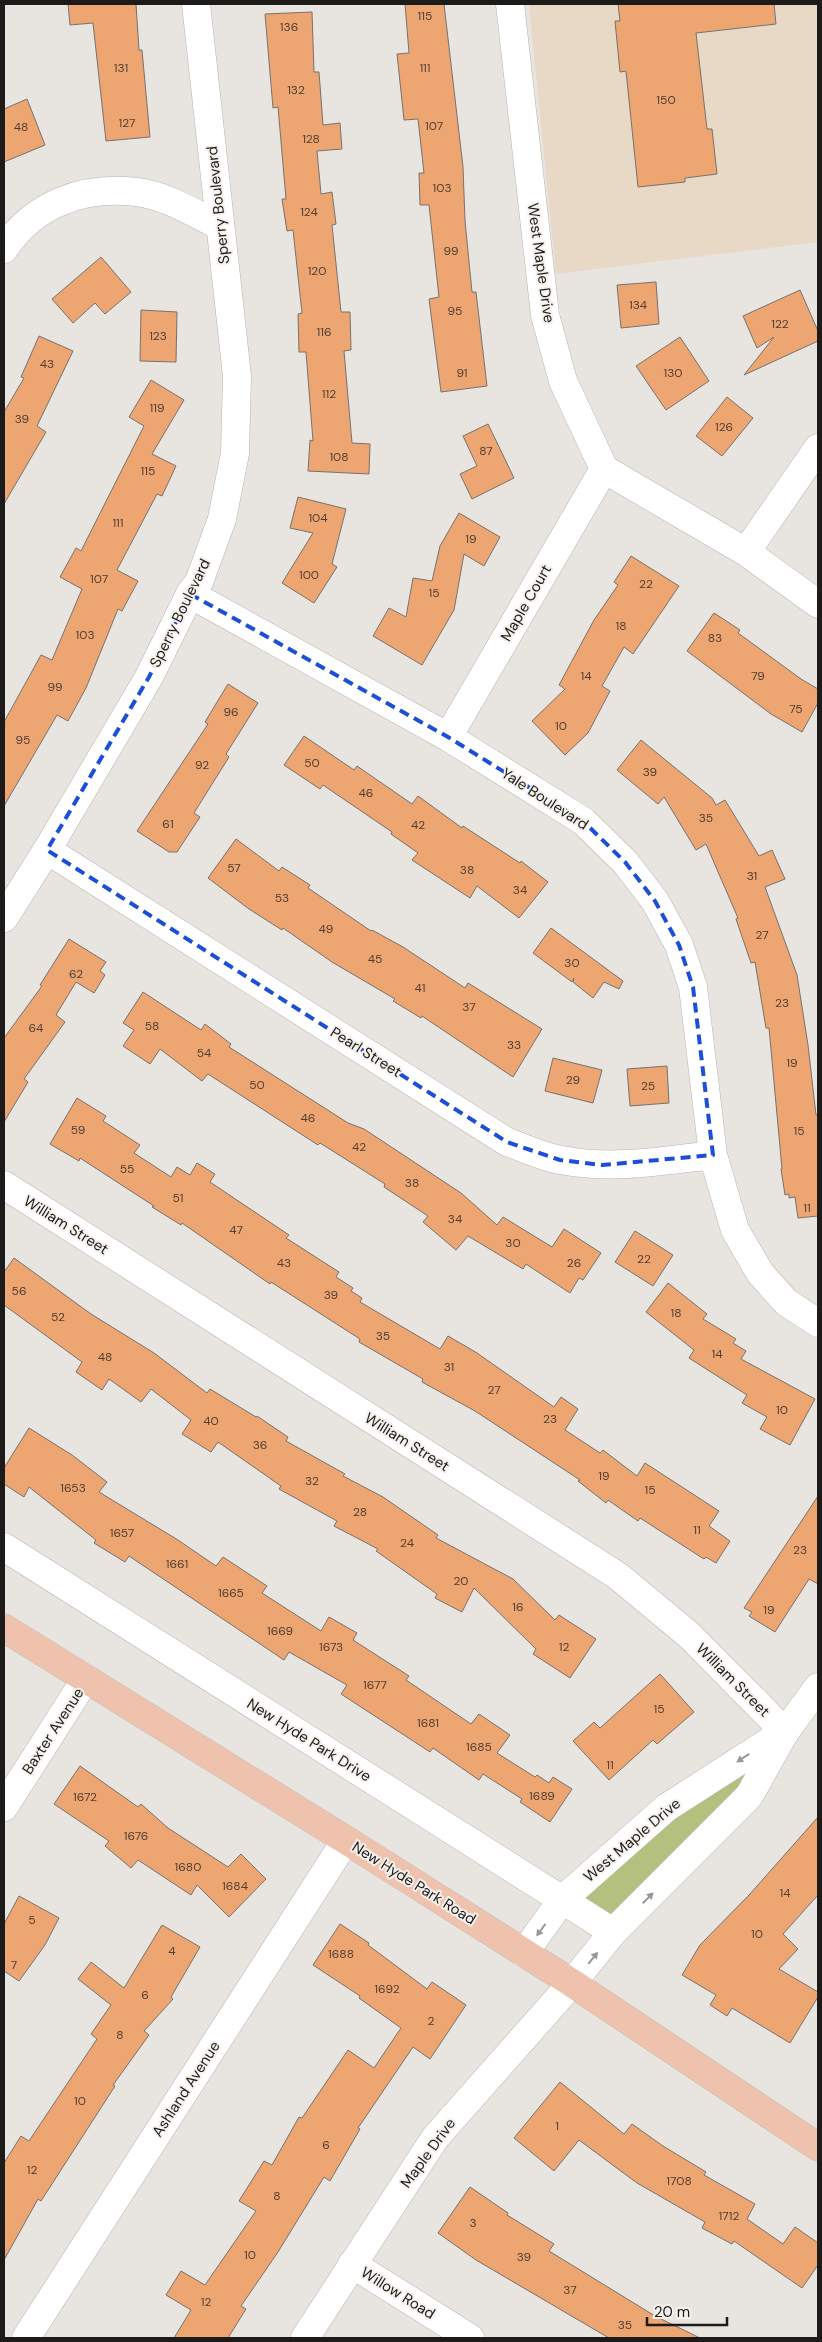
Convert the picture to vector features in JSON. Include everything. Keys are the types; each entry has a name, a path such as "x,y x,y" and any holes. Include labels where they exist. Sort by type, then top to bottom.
{"main road":[{"name":"New Hyde Park Road","path":"4,1628 524,1953 818,2147"}],"street":[{"name":"Sperry Boulevard","path":"4,918 47,850 149,677 190,594 199,582 222,519 235,453 237,376 196,4"},
{"name":"West Maple Drive","path":"510,4 546,315 563,381 604,468"},
{"path":"4,249 16,231 30,218 58,201 90,192 137,192 174,203 220,226"},
{"path":"746,552 818,448"},
{"path":"604,468 746,552 818,604"},
{"name":"Maple Court","path":"448,738 604,468"},
{"name":"Yale Boulevard","path":"190,594 448,738 583,821 625,862 655,901 679,945 693,987 713,1155 735,1230 760,1273 786,1302 818,1323"},
{"name":"Pearl Street","path":"47,850 507,1142 560,1160 602,1165 635,1164 713,1155"},
{"name":"William Street","path":"4,1185 618,1576 689,1635 784,1732"},
{"name":"New Hyde Park Drive","path":"4,1547 613,1932"},
{"name":"Baxter Avenue","path":"4,1806 85,1680"},
{"name":"West Maple Drive","path":"572,1984 613,1932 749,1796 784,1732 818,1687"},
{"name":"West Maple Drive","path":"524,1953 562,1900 666,1808 784,1732"},
{"name":"Ashland Avenue","path":"26,2338 346,1840"},
{"name":"Maple Drive","path":"305,2338 434,2138 572,1984"},
{"name":"Willow Road","path":"352,2264 470,2338"}],"highlighted area":[{"path":"190,594 448,737 583,821 625,862 655,901 679,945 693,987 713,1155 602,1165 560,1160 507,1142 47,850 149,677"}],"shaded area":[{"path":"529,4 818,4 818,242 556,274"}],"green space":[{"path":"770,1748 743,1794 614,1925 569,1898 666,1814"}],"building":[{"path":"68,4 136,4 139,50 142,50 150,137 106,141 93,23 70,25"},
{"path":"405,4 444,4 463,167 465,221 472,292 476,292 487,386 441,392 429,299 439,297 429,205 420,205 419,173 424,173 418,119 404,120 397,54 409,53"},
{"path":"618,4 774,4 776,24 696,33 707,129 712,129 717,174 685,178 685,182 638,187 626,71 620,72 615,21 620,21"},
{"path":"312,12 314,72 319,72 323,125 340,123 342,149 317,151 321,194 332,192 336,224 332,225 341,312 350,312 351,350 344,351 352,443 370,444 369,474 308,471 310,440 313,441 306,352 299,352 298,314 302,313 293,230 287,231 282,199 286,199 278,107 273,108 265,14"},
{"path":"27,99 45,145 4,162 4,109"},
{"path":"101,257 131,292 105,314 95,303 73,323 52,299"},
{"path":"656,282 659,324 621,328 617,285"},
{"path":"800,290 818,331 818,341 744,375 774,337 757,348 743,316"},
{"path":"141,310 177,312 176,362 140,361"},
{"path":"39,336 73,351 37,426 46,432 4,504 4,412 24,378 21,377"},
{"path":"680,337 709,381 666,410 636,366"},
{"path":"151,380 184,400 152,454 176,466 162,496 157,494 117,570 138,581 122,611 118,609 86,688 68,721 57,715 4,806 4,722 41,655 52,660 82,589 60,577 76,548 81,551 144,426 129,417"},
{"path":"727,397 753,418 722,456 696,436"},
{"path":"488,424 514,478 472,499 460,474 477,466 463,436"},
{"path":"298,497 346,509 332,564 337,567 314,603 282,583 313,533 290,528"},
{"path":"459,513 500,537 484,566 464,554 454,610 422,665 373,636 389,608 406,617 413,578 432,581 440,546"},
{"path":"631,556 679,586 633,654 624,647 602,686 610,691 588,733 565,755 532,721 565,689 559,685 594,620 618,585 614,582"},
{"path":"714,613 740,630 738,633 801,679 818,689 818,703 802,732 771,714 687,651"},
{"path":"228,684 258,703 226,754 229,757 194,813 200,817 177,852 169,852 137,831 208,724 205,722"},
{"path":"304,736 354,770 357,766 412,804 418,796 462,828 463,826 520,863 521,861 548,882 519,918 477,886 470,898 412,860 418,853 391,834 392,832 323,785 320,789 284,765"},
{"path":"641,740 712,798 716,805 725,800 759,856 772,850 785,879 765,887 797,975 816,1115 818,1114 818,1216 798,1218 795,1197 789,1198 789,1194 785,1195 781,1169 769,1028 766,1028 755,962 751,963 736,919 738,918 706,844 696,850 664,797 658,804 617,770"},
{"path":"236,839 279,871 282,867 310,885 308,888 371,931 403,947 465,988 468,983 542,1029 513,1077 422,1016 421,1018 393,1001 395,999 332,962 283,928 282,930 249,909 208,878"},
{"path":"551,928 623,981 619,989 604,982 593,998 573,982 574,978 572,982 533,953"},
{"path":"69,939 106,962 100,971 105,975 94,993 76,982 56,1015 65,1022 24,1079 28,1082 4,1122 4,1038 42,986 40,985"},
{"path":"143,992 201,1030 205,1024 231,1044 229,1047 348,1123 364,1129 461,1193 497,1225 503,1217 552,1247 564,1229 601,1253 583,1280 579,1278 570,1293 526,1264 523,1269 468,1236 456,1250 423,1222 428,1216 384,1187 385,1184 320,1143 318,1145 208,1074 202,1081 160,1049 150,1064 123,1046 134,1030 123,1023"},
{"path":"553,1058 602,1070 593,1103 545,1091"},
{"path":"667,1066 669,1103 630,1106 627,1069"},
{"path":"77,1098 106,1116 103,1121 140,1145 134,1153 171,1177 177,1167 190,1175 197,1163 215,1174 210,1182 289,1235 286,1238 339,1272 336,1277 353,1288 351,1291 362,1298 360,1302 440,1349 448,1336 477,1353 554,1407 561,1397 578,1409 565,1430 600,1453 603,1450 637,1476 645,1463 719,1511 709,1526 730,1541 716,1563 706,1557 704,1559 640,1518 638,1521 608,1500 606,1503 578,1481 580,1480 475,1411 422,1382 423,1379 359,1342 360,1339 271,1282 270,1284 182,1223 181,1225 152,1207 154,1206 80,1158 79,1161 50,1144"},
{"path":"635,1231 673,1255 653,1286 615,1262"},
{"path":"14,1258 91,1314 154,1353 207,1393 210,1389 257,1416 288,1437 286,1441 345,1474 343,1476 383,1497 438,1535 436,1538 513,1579 555,1620 559,1615 596,1639 570,1678 533,1654 536,1649 474,1588 462,1612 435,1598 437,1594 376,1551 378,1549 334,1526 337,1521 279,1489 281,1486 218,1442 211,1452 182,1434 191,1420 151,1389 141,1402 109,1379 102,1390 76,1372 82,1362 4,1305 4,1272"},
{"path":"668,1283 707,1314 703,1319 736,1339 733,1343 746,1351 741,1359 815,1399 790,1445 760,1429 767,1417 742,1403 747,1395 689,1358 694,1350 646,1312"},
{"path":"29,1428 72,1455 107,1482 99,1492 178,1540 216,1566 223,1557 267,1586 262,1593 321,1631 329,1617 357,1633 353,1640 409,1676 406,1680 471,1724 479,1714 510,1735 497,1753 535,1777 537,1775 549,1783 553,1777 572,1789 550,1822 520,1802 522,1799 483,1774 479,1780 433,1748 430,1752 341,1694 347,1685 289,1652 284,1660 129,1556 125,1562 94,1543 96,1540 29,1487 24,1497 4,1484 4,1468"},
{"path":"818,1496 818,1584 809,1579 775,1632 749,1616 752,1612 744,1608"},
{"path":"660,1674 694,1712 657,1744 653,1740 609,1780 573,1741 594,1722 600,1728"},
{"path":"80,1766 138,1807 141,1804 168,1828 228,1867 241,1854 266,1879 229,1917 197,1885 191,1895 138,1860 131,1868 105,1846 109,1841 54,1804"},
{"path":"818,1817 818,1895 783,1934 798,1949 779,1969 818,1992 818,1997 790,2043 732,2008 727,2016 710,2005 716,1995 682,1975 700,1945 750,1894"},
{"path":"19,1896 59,1918 45,1945 19,1981 4,1971 4,1924"},
{"path":"340,1924 369,1943 368,1945 427,1989 432,1982 466,2005 430,2059 413,2047 358,2128 360,2129 330,2181 324,2177 278,2252 241,2306 246,2309 228,2338 174,2338 191,2310 166,2295 181,2271 205,2285 256,2211 239,2201 264,2161 272,2165 299,2117 302,2118 348,2050 374,2068 401,2028 359,1998 360,1996 313,1965"},
{"path":"162,1925 200,1947 171,1997 173,1999 144,2031 149,2035 113,2085 115,2086 41,2201 38,2199 4,2260 4,2163 21,2136 29,2141 97,2039 91,2034 111,2005 78,1979 91,1962 124,1988"},
{"path":"560,2082 624,2134 632,2124 663,2146 706,2172 704,2175 755,2204 747,2219 783,2244 795,2227 818,2243 818,2265 802,2288 734,2241 732,2244 702,2228 705,2222 637,2183 579,2140 554,2171 514,2138"},
{"path":"470,2187 508,2213 507,2215 554,2244 549,2251 655,2316 700,2338 609,2338 476,2260 438,2233"}]}
